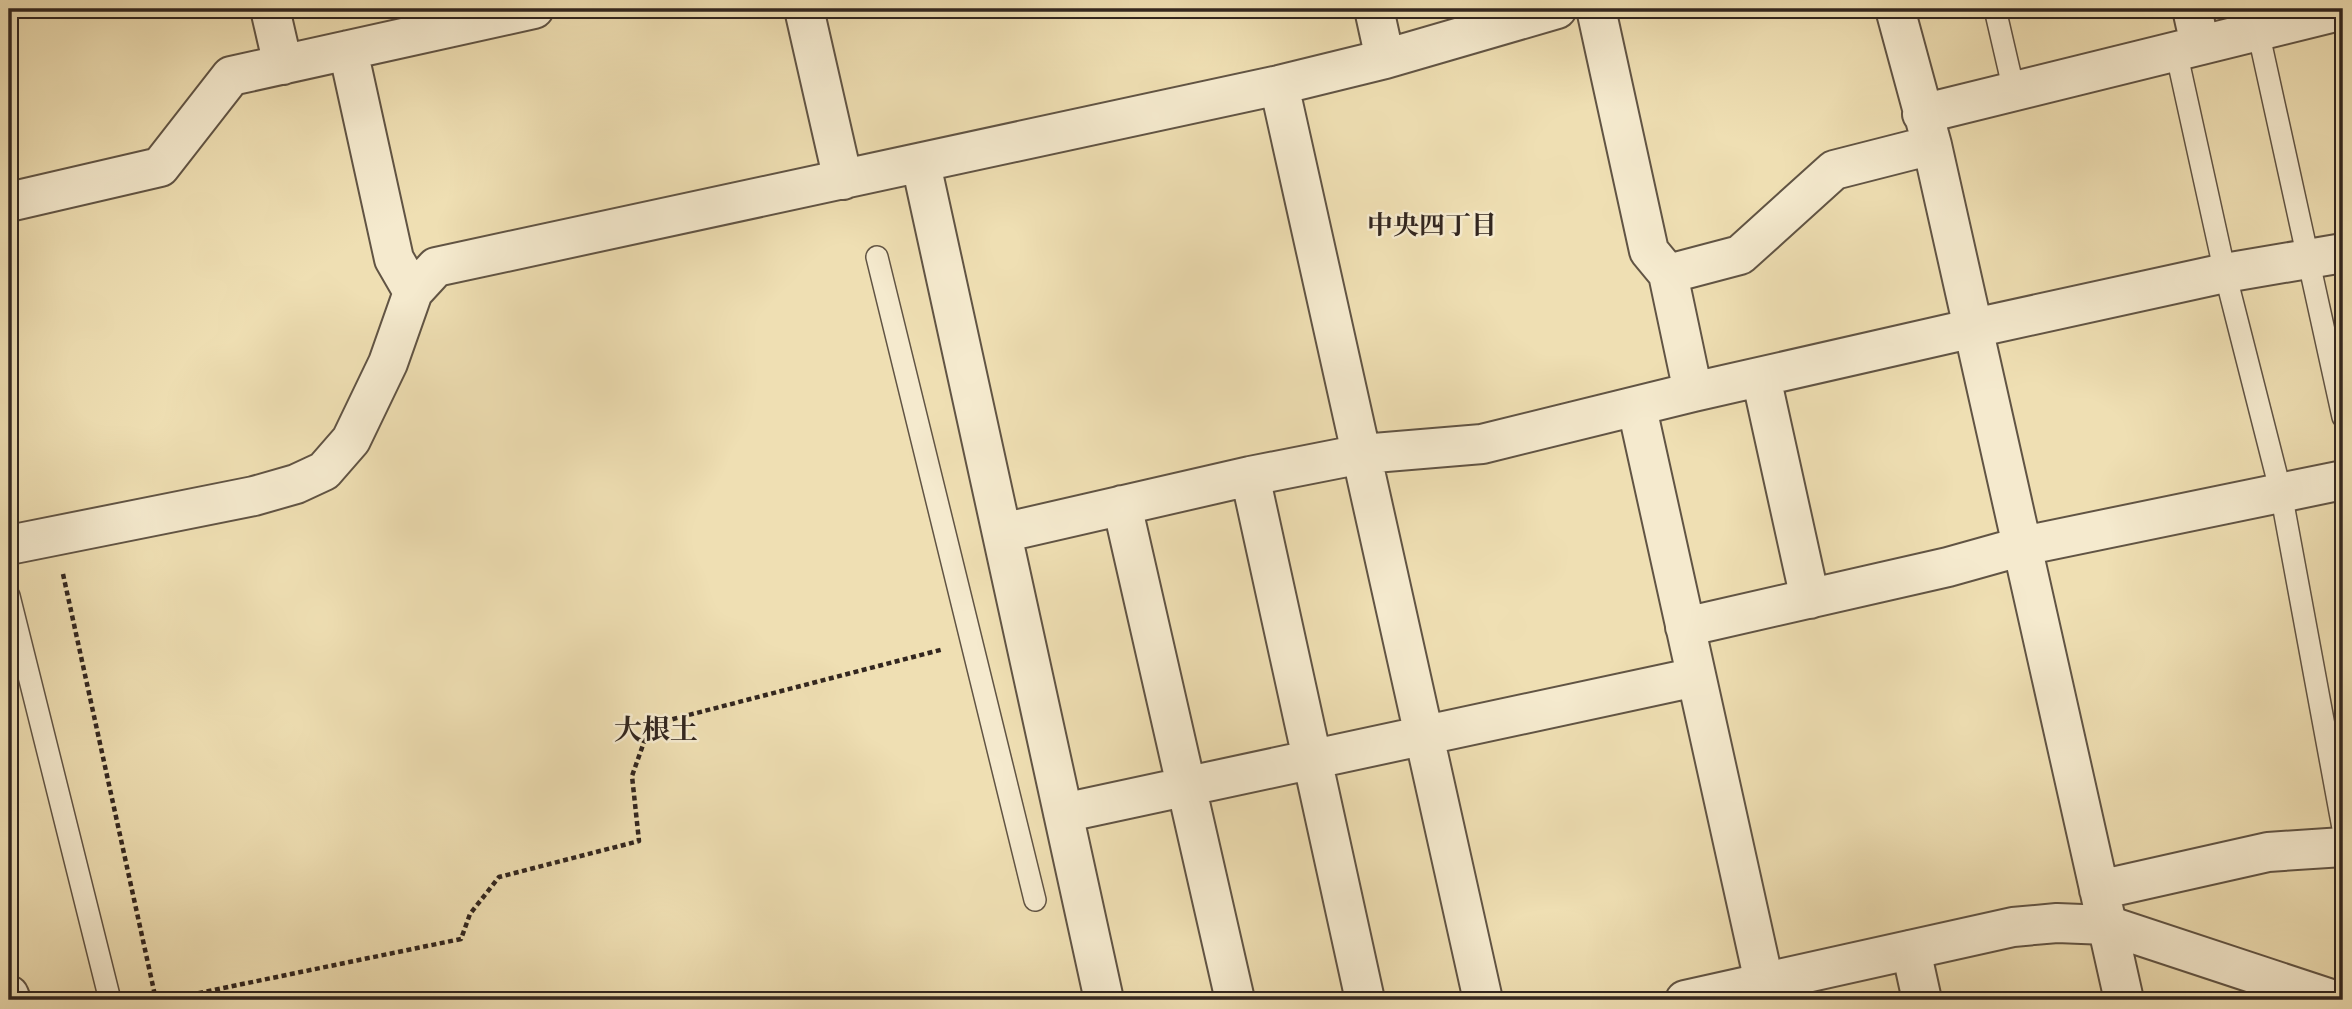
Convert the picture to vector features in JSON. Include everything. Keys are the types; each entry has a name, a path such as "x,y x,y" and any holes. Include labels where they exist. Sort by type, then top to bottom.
{"street":[{"path":"270,9 283,65"},
{"path":"9,202 160,167 231,76 534,9"},
{"path":"804,9 843,180"},
{"path":"1374,9 1385,59"},
{"path":"9,545 254,496 296,484 324,471 351,440 388,363 413,292 436,267 1279,85 1385,59 1557,9"},
{"path":"1597,9 1648,251 1668,274 1693,392"},
{"path":"1895,9 1974,328 2124,1000"},
{"path":"2188,48 2192,9"},
{"path":"1668,274 1740,255 1834,170 2014,91 2258,31 2335,16"},
{"path":"348,50 394,259 413,292"},
{"path":"1279,85 1483,1000"},
{"path":"921,164 1104,1000"},
{"path":"1002,533 1250,476 1362,454 1482,444 1637,408 1693,392 1974,328 2225,273 2327,256"},
{"path":"1761,377 1810,598"},
{"path":"1637,408 1764,982"},
{"path":"1250,476 1365,1000"},
{"path":"1685,627 1948,567 2023,546 2343,480"},
{"path":"1122,505 1235,1000"},
{"path":"1063,813 1696,677"},
{"path":"1685,1000 2013,927 2057,923 2268,852 2343,847"},
{"path":"2103,908 2334,1000"},
{"path":"1910,950 1922,1000"},
{"path":"9,995 11,1000"}],"lane":[{"path":"1995,9 2014,91"},
{"path":"2258,31 2327,256 2343,417"},
{"path":"2188,48 2225,273 2281,493 2343,828"},
{"path":"877,257 1035,900"},
{"path":"9,596 110,1000"}],"path":[{"path":"54,536 156,1000"},
{"path":"165,1000 461,939 470,914 499,877 639,841 632,776 650,725 972,642"}],"district":[{"name":"中央四丁目","path":"1432,225"},
{"name":"大根土","path":"656,729"}]}
